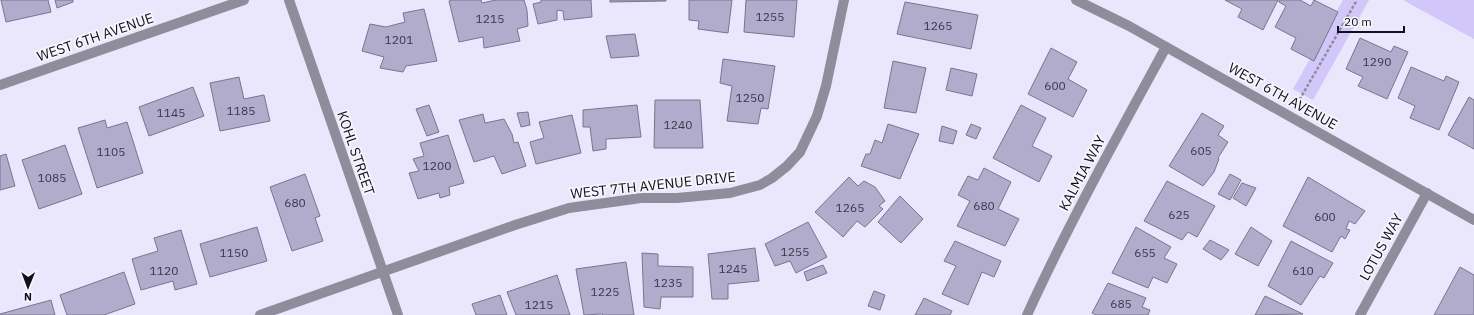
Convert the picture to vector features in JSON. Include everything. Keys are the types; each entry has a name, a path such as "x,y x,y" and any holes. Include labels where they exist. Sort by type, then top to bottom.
{"street":[{"name":"WEST 6TH AVENUE","path":"0,85 244,0"},
{"name":"KOHL STREET","path":"289,0 398,315"},
{"name":"WEST 7TH AVENUE DRIVE","path":"260,315 569,208 641,198 677,198 730,193 760,185 787,166 800,152 817,116 826,86 844,0"},
{"name":"WEST 6TH AVENUE","path":"1076,0 1129,26 1474,220"},
{"name":"KALMIA WAY","path":"1027,315 1100,167 1166,47"},
{"name":"LOTUS WAY","path":"1360,315 1427,193"}],"path":[{"path":"1290,116 1357,0"}],"shaded area":[{"path":"1343,0 1369,0 1313,100 1293,89"},
{"path":"1403,0 1474,0 1474,39"}],"building":[{"path":"1,0 48,0 51,12 6,22"},
{"path":"55,0 73,0 73,2 57,8"},
{"path":"481,0 482,3 496,0 524,0 527,10 528,26 517,29 520,41 484,48 483,37 459,42 449,1"},
{"path":"541,0 591,0 592,17 564,20 563,11 557,10 557,20 538,24 533,4 541,2"},
{"path":"610,0 666,0 666,1 610,2"},
{"path":"689,0 732,0 728,33 698,29 699,21 689,20"},
{"path":"746,0 797,0 794,37 744,32"},
{"path":"1225,0 1278,0 1263,30 1238,17 1242,9"},
{"path":"1279,0 1300,0 1311,6 1314,0 1338,12 1314,61 1291,49 1296,38 1275,27 1286,6 1279,2"},
{"path":"905,2 978,15 971,49 897,34"},
{"path":"424,9 437,61 406,66 403,72 380,68 384,57 362,51 370,24 386,27 405,22 403,13"},
{"path":"635,34 639,56 611,58 606,36"},
{"path":"1360,38 1391,52 1394,46 1408,52 1387,99 1358,86 1363,77 1346,69"},
{"path":"1051,48 1077,62 1068,79 1087,90 1073,117 1028,94"},
{"path":"723,59 775,66 768,109 761,108 758,124 727,121 732,86 720,83"},
{"path":"893,61 926,68 916,113 884,108"},
{"path":"1411,67 1444,81 1446,76 1459,82 1439,130 1410,118 1415,106 1398,98"},
{"path":"951,68 977,74 972,96 946,90"},
{"path":"239,77 244,99 264,95 270,121 220,131 210,83"},
{"path":"193,87 204,116 149,136 139,107"},
{"path":"1469,97 1474,100 1474,149 1448,135"},
{"path":"655,100 700,100 703,148 654,148"},
{"path":"429,105 439,132 427,136 416,109"},
{"path":"637,105 641,137 606,139 606,149 593,151 590,127 583,127 583,110"},
{"path":"1021,105 1046,118 1032,146 1052,156 1039,182 993,158"},
{"path":"528,112 530,125 521,127 517,113"},
{"path":"1202,113 1224,126 1218,135 1228,142 1218,158 1219,159 1214,172 1203,186 1169,166"},
{"path":"483,114 485,123 504,119 512,134 514,143 518,142 526,166 502,174 494,156 474,162 459,120"},
{"path":"572,115 581,153 536,164 530,142 544,138 539,122"},
{"path":"105,120 107,128 127,122 143,173 97,188 78,128"},
{"path":"888,124 919,134 900,179 861,166 866,154 870,154 875,140 882,143"},
{"path":"971,124 981,128 976,139 966,135"},
{"path":"942,126 957,131 953,144 939,141"},
{"path":"448,135 464,183 449,187 450,195 440,198 439,193 418,199 409,173 419,171 413,159 424,156 420,143"},
{"path":"65,145 82,194 39,209 22,160"},
{"path":"6,154 15,186 0,190 0,156"},
{"path":"984,168 1011,182 998,209 1019,219 1005,246 957,226 970,201 958,195 968,176 978,180"},
{"path":"305,174 320,216 315,218 323,241 292,251 270,187"},
{"path":"1230,174 1241,180 1230,200 1218,194"},
{"path":"849,177 858,186 864,181 875,187 885,201 879,206 883,209 865,227 857,221 843,237 815,212"},
{"path":"1308,177 1365,211 1355,224 1349,221 1346,229 1350,230 1345,239 1341,236 1332,252 1283,226"},
{"path":"1167,181 1215,206 1197,237 1188,232 1182,240 1144,221"},
{"path":"1242,183 1256,188 1246,206 1233,198"},
{"path":"900,196 923,219 901,243 878,222"},
{"path":"808,222 827,257 796,273 790,261 775,266 765,244"},
{"path":"257,227 267,261 210,277 200,244"},
{"path":"1136,227 1171,247 1164,258 1177,264 1167,283 1153,277 1148,288 1112,273"},
{"path":"1251,227 1272,241 1258,266 1235,254"},
{"path":"181,230 197,284 175,290 173,281 141,290 132,259 158,251 154,238"},
{"path":"1210,240 1229,250 1221,260 1203,249"},
{"path":"955,241 1001,261 994,277 982,272 968,305 942,294 956,266 944,261"},
{"path":"1291,241 1333,263 1324,278 1320,276 1301,305 1268,286"},
{"path":"755,248 759,281 728,284 728,299 712,299 708,254"},
{"path":"642,253 658,254 658,266 693,267 693,297 661,297 660,309 644,307"},
{"path":"626,262 634,315 584,315 576,269"},
{"path":"823,265 827,273 807,281 804,272"},
{"path":"1460,267 1474,275 1474,315 1434,315"},
{"path":"124,272 135,304 104,315 67,315 60,295"},
{"path":"557,275 570,315 516,315 507,292"},
{"path":"1108,283 1146,298 1142,307 1150,310 1148,315 1096,315 1092,313"},
{"path":"874,291 885,295 880,310 868,306"},
{"path":"500,295 507,315 476,315 472,304"},
{"path":"1265,296 1303,314 1255,315"},
{"path":"924,298 952,311 950,315 915,315"},
{"path":"51,300 55,315 0,315 0,314"}]}
